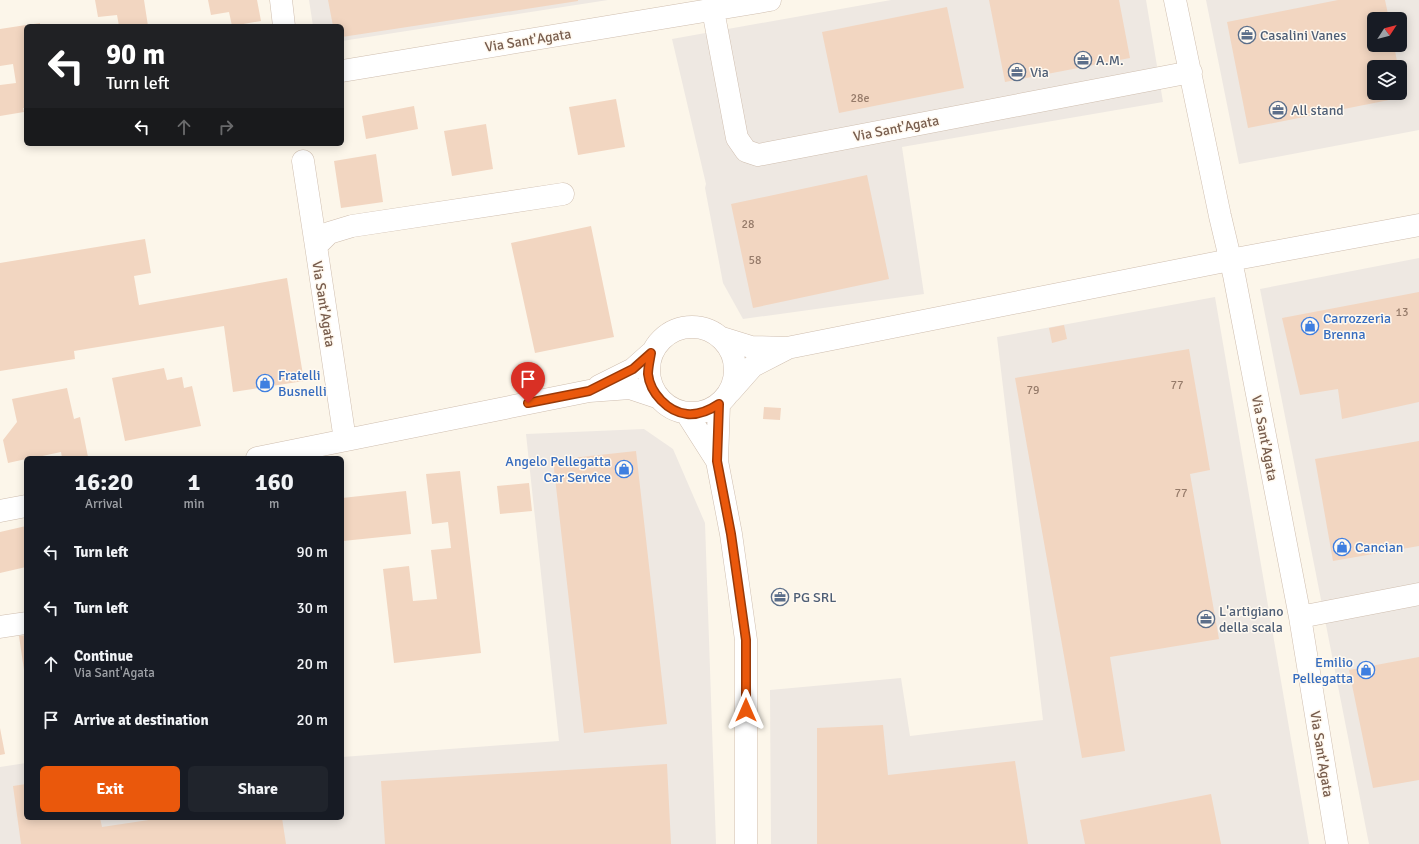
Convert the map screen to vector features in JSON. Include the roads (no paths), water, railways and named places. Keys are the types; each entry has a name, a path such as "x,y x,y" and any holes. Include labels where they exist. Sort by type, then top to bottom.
{"street":[{"path":"281,0 284,24"},
{"name":"Via Sant'Agata","path":"344,71 770,0"},
{"name":"Via Sant'Agata","path":"1176,0 1234,275 1300,617 1337,844"},
{"name":"Via Sant'Agata","path":"713,10 738,138 746,151 758,155 1191,72"},
{"path":"303,161 316,246"},
{"name":"Via Sant'Agata","path":"345,440 316,246 329,233 352,226 563,194"},
{"path":"589,391 633,369 651,353 658,342 669,332 691,326 706,328 722,338 751,347 787,348 1230,260 1419,225"},
{"path":"722,338 729,346 735,360 734,383 723,400 717,461 731,534 746,640 746,844"},
{"path":"651,353 648,374 652,389 657,397 669,407 687,414 712,409 723,400 753,366 787,348"},
{"path":"267,456 589,391 630,388 657,397"},
{"path":"687,414 717,461"},
{"path":"0,511 24,506"},
{"path":"1300,617 1419,594"},
{"path":"0,627 24,623"}],"place":[{"name":"Casalini Vanes","path":"1247,35"},
{"name":"A.M.","path":"1083,60"},
{"name":"Via","path":"1017,72"},
{"name":"All stand","path":"1278,110"},
{"name":"Carrozzeria Brenna","path":"1310,326"},
{"name":"Fratelli Busnelli","path":"265,383"},
{"name":"Angelo Pellegatta Car Service","path":"624,469"},
{"name":"Cancian","path":"1342,547"},
{"name":"PG SRL","path":"780,597"},
{"name":"L'artigiano della scala","path":"1206,619"},
{"name":"Emilio Pellegatta","path":"1366,670"}]}
